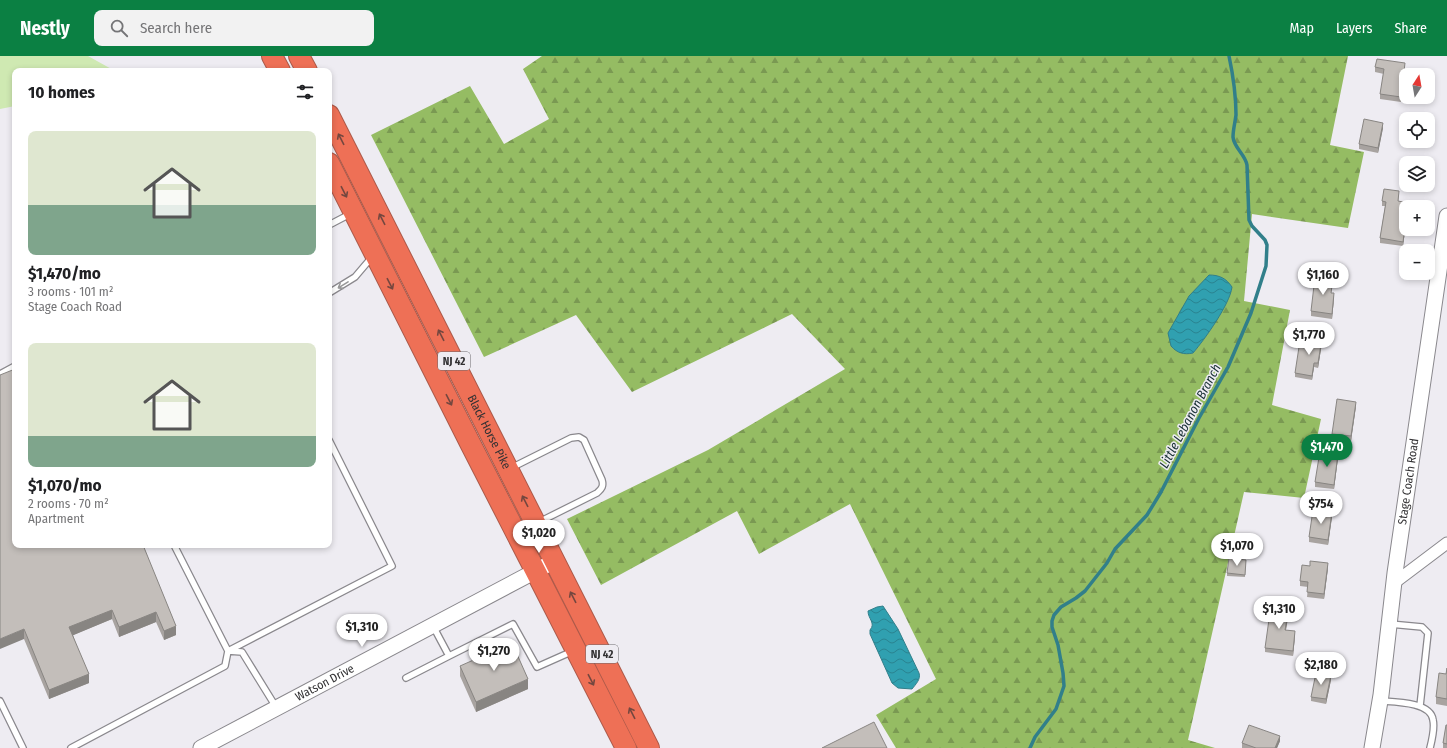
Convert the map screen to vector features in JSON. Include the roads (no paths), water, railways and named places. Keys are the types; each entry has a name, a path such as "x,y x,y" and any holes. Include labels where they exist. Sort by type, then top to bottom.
{"highway":[{"path":"299,56 305,68"},
{"name":"Black Horse Pike","path":"332,121 650,748"},
{"name":"Black Horse Pike","path":"332,171 576,650 604,712 626,748"}],"street":[{"path":"332,169 353,163"},
{"name":"Stage Coach Road","path":"1372,748 1380,700 1394,583 1447,216"},
{"path":"1394,583 1447,542"},
{"name":"Watson Drive","path":"201,748 277,709 555,560"}],"lane":[{"path":"332,223 354,212"},
{"path":"332,292 355,277 375,253"},
{"path":"0,374 12,368"},
{"path":"509,469 571,438 578,436 584,440 602,480 603,485 601,489 597,493 536,524"},
{"path":"228,651 392,566 332,446"},
{"path":"71,748 225,666 228,651 176,548"},
{"path":"406,678 513,624 537,667 576,650"},
{"path":"1389,624 1422,627 1428,633 1420,706"},
{"path":"433,625 449,656"},
{"path":"228,651 242,652 277,709"},
{"path":"1380,700 1423,706 1434,719 1430,748"},
{"path":"0,702 23,748"}],"water":[{"path":"1209,275 1219,276 1225,279 1232,287 1227,303 1204,339 1193,353 1181,353 1171,346 1168,333 1189,296"},
{"path":"883,606 898,629 919,673 919,679 912,689 898,688 892,683 870,634 872,623 868,611"}],"waterway":[{"name":"Little Lebanon Branch","path":"1030,748 1035,737 1056,709 1064,686 1058,645 1052,627 1054,615 1061,607 1085,591 1107,563 1115,549 1147,515 1161,492 1199,418 1228,367 1251,313 1266,266 1267,245 1265,240 1252,226 1249,220 1246,161 1235,144 1233,137 1236,108 1229,56"}]}
